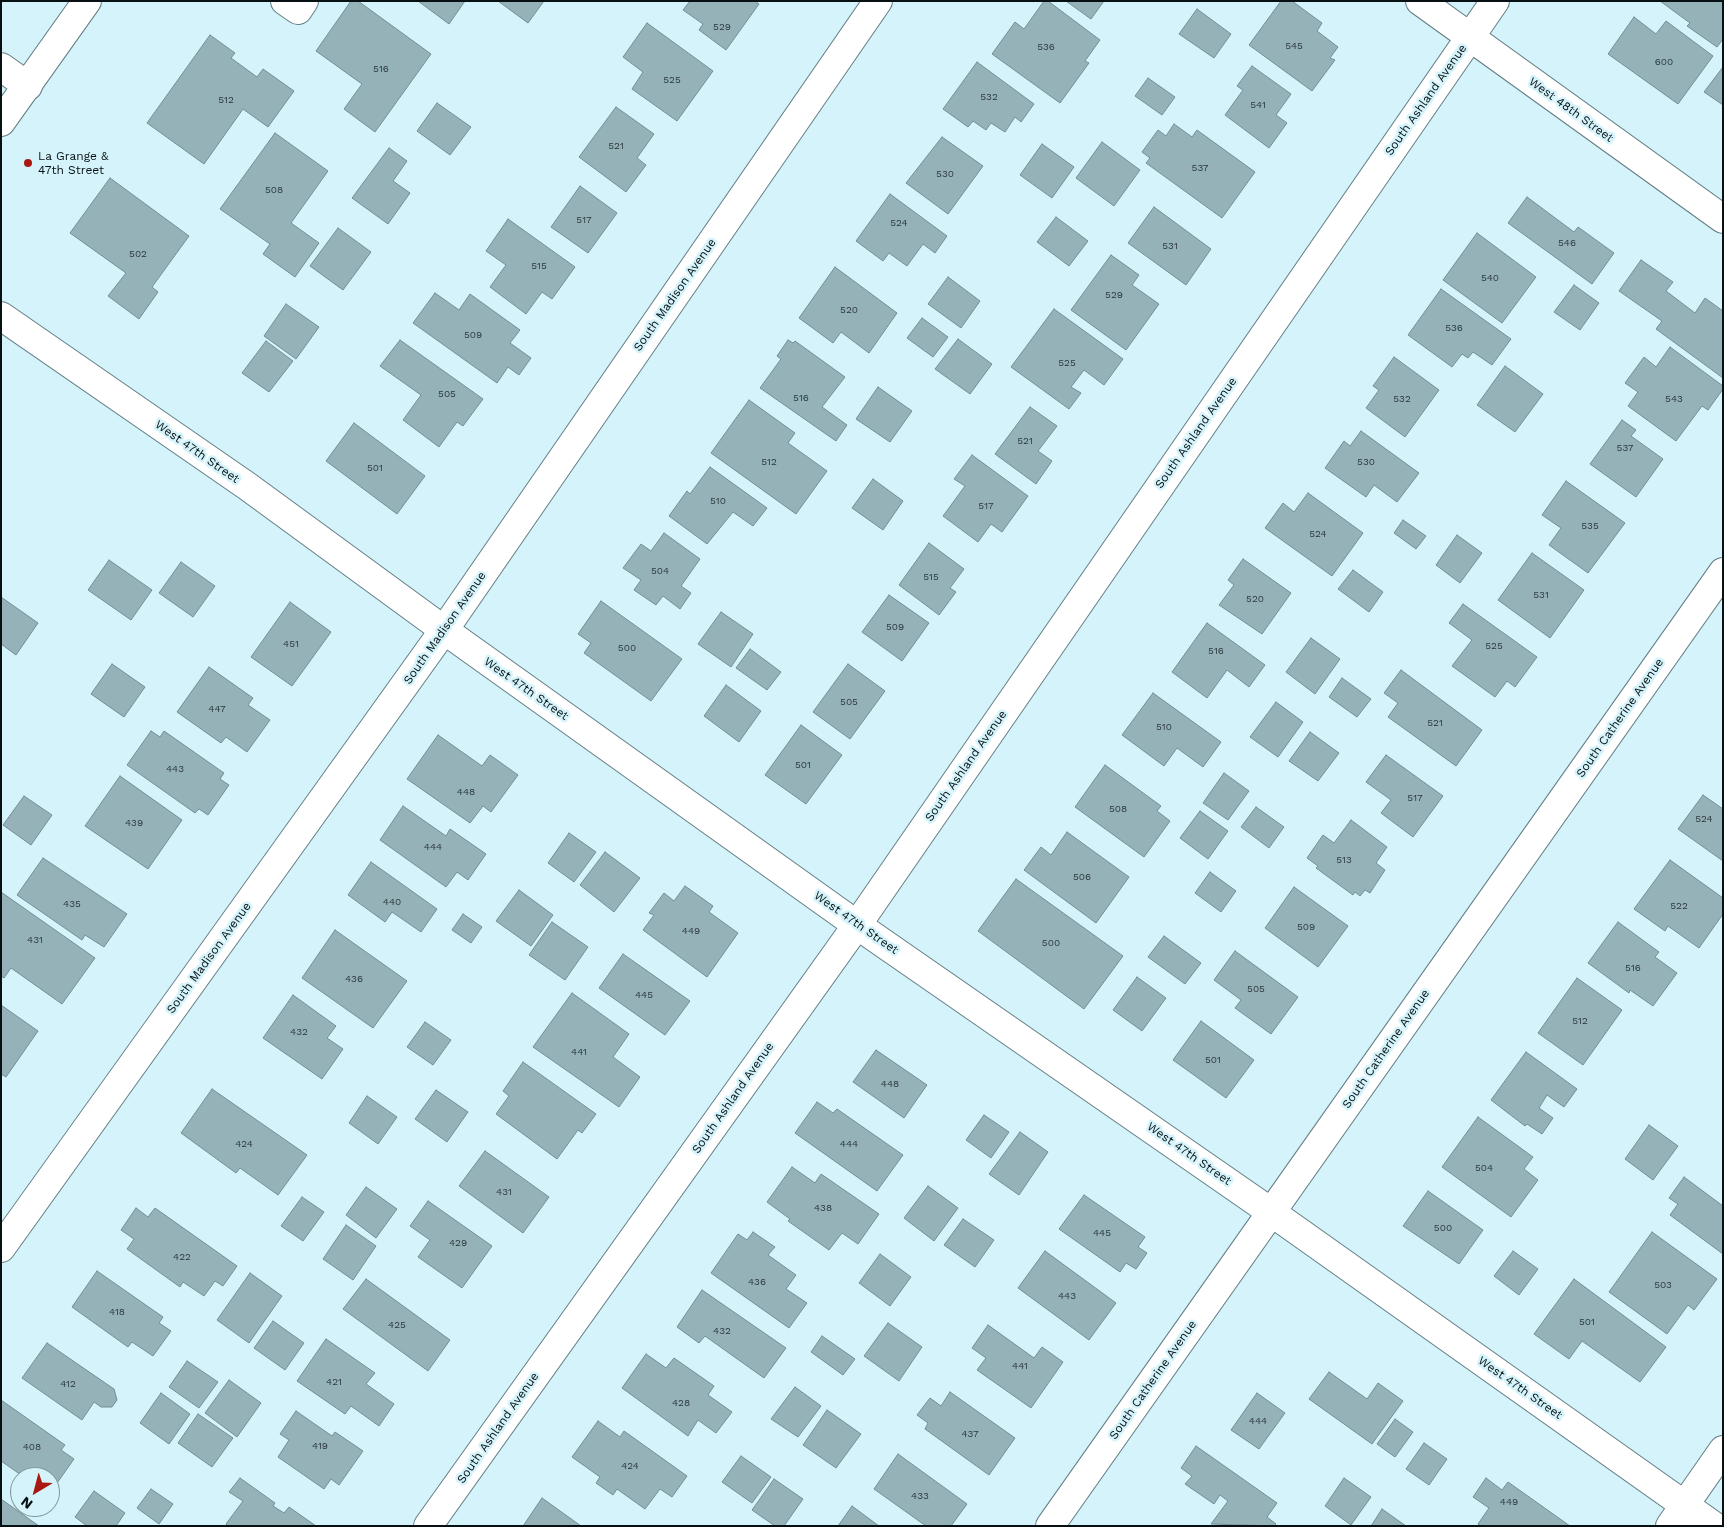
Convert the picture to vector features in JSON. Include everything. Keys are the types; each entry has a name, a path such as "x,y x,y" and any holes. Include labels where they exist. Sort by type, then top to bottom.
{"street":[{"path":"1,122 87,1"},
{"path":"285,1 298,10 304,1"},
{"name":"South Madison Avenue","path":"1,1248 444,630 878,1"},
{"name":"West 48th Street","path":"1420,1 1723,219"},
{"name":"South Ashland Avenue","path":"428,1526 857,924 1495,1"},
{"path":"1,67 28,86"},
{"name":"West 47th Street","path":"1,316 247,486 444,630 857,924 1271,1212 1677,1515 1714,1526"},
{"name":"South Catherine Avenue","path":"1050,1526 1723,572"},
{"path":"1677,1515 1723,1450"}],"building":[{"path":"351,1 358,1 431,54 375,132 344,109 362,84 316,51"},
{"path":"418,1 465,1 449,24"},
{"path":"498,1 544,1 528,23"},
{"path":"690,1 755,1 759,4 726,50 699,30 703,24 683,10"},
{"path":"1044,1 1048,1 1100,40 1085,61 1089,63 1060,103 992,54 1015,22 1024,29"},
{"path":"1066,1 1104,1 1091,19"},
{"path":"1281,1 1292,1 1322,23 1317,31 1338,47 1330,58 1335,60 1312,91 1249,45"},
{"path":"1660,1 1723,1 1723,39 1717,47 1687,26 1690,23"},
{"path":"1197,9 1231,34 1214,58 1179,34"},
{"path":"1634,17 1656,34 1666,21 1713,56 1678,104 1608,54"},
{"path":"647,23 713,71 677,121 632,89 643,72 623,57"},
{"path":"210,35 235,53 231,58 257,77 263,69 294,91 268,127 243,109 204,164 147,123"},
{"path":"977,62 1034,104 1021,122 1015,117 1005,132 991,123 986,130 973,121 968,127 943,109"},
{"path":"1252,66 1291,94 1276,115 1287,123 1269,148 1225,115 1243,90 1237,86"},
{"path":"1723,67 1723,105 1704,92"},
{"path":"1148,78 1175,97 1162,115 1135,96"},
{"path":"437,103 471,127 450,155 417,131"},
{"path":"616,107 654,134 637,158 646,165 626,192 579,157"},
{"path":"1174,124 1192,137 1197,130 1255,172 1222,218 1146,163 1150,158 1142,152 1158,130 1166,136"},
{"path":"275,133 328,171 291,223 319,243 295,277 263,254 270,244 220,209"},
{"path":"942,137 983,166 948,214 906,183"},
{"path":"1102,142 1140,170 1114,206 1076,178"},
{"path":"1042,144 1074,167 1052,198 1020,175"},
{"path":"389,148 407,161 393,181 410,193 388,224 352,198"},
{"path":"110,178 189,236 152,287 158,292 139,319 108,296 126,273 70,233"},
{"path":"580,186 617,213 588,253 551,227"},
{"path":"890,194 947,236 935,253 923,244 907,266 889,253 883,261 856,241"},
{"path":"1527,197 1574,232 1578,227 1614,253 1592,284 1508,223"},
{"path":"1154,207 1211,249 1186,285 1128,243"},
{"path":"1056,217 1088,241 1069,266 1037,242"},
{"path":"508,219 575,267 552,299 542,292 526,314 490,287 506,265 486,251"},
{"path":"338,228 371,252 343,290 310,266"},
{"path":"1477,233 1536,277 1502,323 1443,280"},
{"path":"1111,255 1139,275 1132,285 1159,304 1126,350 1071,310"},
{"path":"1641,260 1673,282 1666,291 1695,313 1705,298 1723,311 1723,378 1656,329 1662,321 1619,291"},
{"path":"835,267 897,313 869,353 841,332 833,343 799,318"},
{"path":"948,277 980,301 961,328 928,304"},
{"path":"1574,285 1599,303 1580,330 1554,312"},
{"path":"1441,289 1511,339 1492,365 1473,352 1468,358 1462,354 1452,367 1408,335"},
{"path":"435,293 459,310 470,294 520,330 510,343 531,358 519,375 508,367 497,383 413,323"},
{"path":"286,304 319,327 296,359 264,336"},
{"path":"1054,309 1123,359 1104,385 1084,370 1071,387 1081,393 1069,409 1011,367"},
{"path":"922,318 948,337 933,357 907,338"},
{"path":"958,339 992,364 970,394 935,369"},
{"path":"400,340 483,399 463,426 457,422 439,447 403,420 421,395 380,366"},
{"path":"788,340 793,343 795,341 845,377 822,407 847,425 836,441 760,388 781,359 777,356"},
{"path":"266,341 293,361 269,392 242,373"},
{"path":"1670,347 1723,386 1723,389 1708,410 1702,406 1676,441 1628,406 1638,392 1625,383 1644,357 1656,367"},
{"path":"1394,357 1439,390 1405,437 1366,408 1379,390 1373,386"},
{"path":"1505,366 1543,394 1515,432 1477,405"},
{"path":"878,387 912,411 890,442 856,419"},
{"path":"749,400 795,433 788,443 827,471 796,514 711,453"},
{"path":"1030,407 1057,426 1038,451 1052,461 1036,484 995,454"},
{"path":"1622,420 1636,430 1631,436 1663,459 1636,497 1590,464"},
{"path":"354,423 425,476 397,514 326,461"},
{"path":"1361,431 1419,473 1397,502 1374,485 1366,497 1325,468 1344,441 1350,446"},
{"path":"972,455 1028,496 1002,532 991,524 978,542 943,516 965,486 954,479"},
{"path":"710,467 767,508 753,526 733,512 707,544 669,516 687,491 690,494"},
{"path":"873,479 903,501 883,530 852,508"},
{"path":"1566,481 1625,523 1588,573 1549,545 1561,528 1542,515"},
{"path":"1308,493 1363,533 1332,576 1265,528 1283,503 1294,512"},
{"path":"1403,520 1426,536 1416,549 1394,533"},
{"path":"664,533 700,559 681,586 691,593 680,609 663,596 656,605 634,590 641,580 623,568 641,544 651,551"},
{"path":"1457,535 1482,553 1460,583 1436,565"},
{"path":"929,543 964,569 950,588 956,592 939,615 899,585"},
{"path":"1532,553 1584,590 1550,638 1498,600"},
{"path":"1243,559 1291,593 1262,634 1219,605 1234,585 1228,580"},
{"path":"109,560 152,590 131,620 88,590"},
{"path":"181,562 215,586 193,617 159,593"},
{"path":"1353,570 1383,592 1369,612 1338,589"},
{"path":"889,595 929,623 902,661 862,632"},
{"path":"1,597 38,623 16,655 1,644"},
{"path":"601,601 682,659 651,701 584,653 591,643 578,634"},
{"path":"290,602 331,632 292,686 251,657"},
{"path":"1463,604 1537,657 1515,687 1507,681 1495,697 1452,666 1472,640 1449,623"},
{"path":"721,612 753,634 731,667 698,644"},
{"path":"1207,623 1265,665 1249,687 1227,670 1207,698 1172,672"},
{"path":"1311,638 1340,659 1315,694 1286,672"},
{"path":"750,649 781,672 767,690 736,668"},
{"path":"112,664 145,687 124,717 91,694"},
{"path":"848,664 885,691 850,739 813,712"},
{"path":"209,667 253,698 248,705 270,720 247,752 226,737 221,743 177,712"},
{"path":"1401,670 1482,730 1456,766 1388,717 1398,703 1384,693"},
{"path":"1342,678 1371,699 1357,717 1329,697"},
{"path":"726,685 761,711 739,742 704,716"},
{"path":"1153,693 1221,742 1203,767 1177,748 1164,766 1122,735"},
{"path":"1276,702 1303,722 1278,757 1250,737"},
{"path":"801,725 842,755 806,804 765,775"},
{"path":"151,731 160,737 164,731 224,773 220,779 229,785 208,815 199,809 195,813 127,765"},
{"path":"1310,732 1339,753 1318,781 1289,761"},
{"path":"438,735 482,766 490,755 518,775 491,812 483,806 470,823 407,779"},
{"path":"1386,755 1443,796 1413,837 1381,813 1391,800 1366,782"},
{"path":"1105,765 1161,806 1157,811 1170,821 1144,857 1075,807"},
{"path":"1224,773 1249,791 1228,820 1203,803"},
{"path":"120,776 182,820 148,869 85,826"},
{"path":"1703,795 1723,809 1723,861 1678,829"},
{"path":"24,796 52,815 31,845 3,825"},
{"path":"403,806 446,836 450,829 486,854 468,880 457,872 446,887 380,840"},
{"path":"1256,807 1284,827 1269,848 1241,827"},
{"path":"1200,811 1228,831 1208,859 1180,838"},
{"path":"1351,820 1387,847 1376,863 1385,870 1370,893 1365,890 1360,896 1355,892 1353,895 1316,868 1318,866 1307,858 1323,835 1334,843"},
{"path":"1067,832 1129,877 1096,923 1024,870 1041,847 1051,855"},
{"path":"569,833 596,852 574,882 548,863"},
{"path":"605,852 640,878 614,912 580,885"},
{"path":"43,858 127,914 104,947 85,935 82,940 17,895"},
{"path":"1670,860 1723,898 1723,914 1699,948 1668,926 1665,931 1634,909"},
{"path":"371,862 437,909 421,932 392,912 385,922 348,895"},
{"path":"1210,872 1236,891 1221,912 1195,893"},
{"path":"1016,879 1123,956 1084,1009 978,931"},
{"path":"685,886 713,906 709,912 738,933 707,977 643,930 654,915 649,913 664,893 674,901"},
{"path":"1294,887 1348,926 1318,967 1265,928"},
{"path":"519,890 553,915 531,946 496,921"},
{"path":"1,892 95,958 62,1004 11,968 4,978 1,976"},
{"path":"463,914 482,927 471,943 452,930"},
{"path":"552,922 588,947 565,980 529,955"},
{"path":"1618,922 1659,952 1655,957 1677,973 1653,1006 1630,990 1629,993 1588,963"},
{"path":"335,930 407,981 373,1028 302,978"},
{"path":"1164,936 1201,963 1185,984 1148,957"},
{"path":"1235,951 1298,997 1271,1034 1235,1008 1241,1000 1214,980"},
{"path":"623,954 690,1001 665,1035 599,988"},
{"path":"1137,977 1166,998 1142,1031 1113,1010"},
{"path":"1577,978 1622,1010 1583,1065 1538,1033"},
{"path":"572,993 629,1034 613,1057 640,1077 619,1107 533,1047"},
{"path":"293,995 336,1026 327,1038 343,1049 322,1079 263,1038"},
{"path":"1,1005 38,1031 6,1077 1,1074"},
{"path":"1201,1021 1254,1060 1226,1098 1173,1060"},
{"path":"425,1022 451,1040 433,1065 407,1047"},
{"path":"876,1050 927,1085 904,1118 853,1082"},
{"path":"1526,1052 1577,1089 1564,1107 1547,1095 1539,1108 1553,1118 1542,1134 1527,1124 1525,1126 1491,1100"},
{"path":"523,1062 596,1114 582,1133 578,1130 557,1159 496,1114 509,1096 503,1091"},
{"path":"212,1089 307,1155 278,1195 240,1168 236,1173 181,1133"},
{"path":"436,1090 468,1112 447,1142 415,1119"},
{"path":"367,1096 397,1117 378,1144 349,1123"},
{"path":"817,1102 833,1113 837,1109 903,1155 877,1191 795,1133"},
{"path":"984,1115 1009,1132 991,1158 966,1140"},
{"path":"1478,1117 1533,1157 1524,1169 1538,1180 1511,1217 1442,1167"},
{"path":"1649,1125 1678,1146 1653,1180 1625,1159"},
{"path":"1020,1132 1048,1152 1019,1195 989,1174"},
{"path":"485,1151 549,1197 523,1233 459,1186"},
{"path":"792,1167 815,1183 821,1174 879,1214 858,1244 842,1233 829,1250 788,1221 790,1219 767,1202"},
{"path":"1684,1177 1723,1206 1723,1254 1670,1215 1678,1204 1669,1198"},
{"path":"928,1186 958,1208 934,1241 904,1218"},
{"path":"366,1187 397,1209 376,1238 346,1215"},
{"path":"1428,1191 1483,1230 1459,1264 1403,1226"},
{"path":"1084,1195 1145,1237 1138,1247 1147,1253 1136,1269 1126,1263 1120,1272 1059,1229"},
{"path":"302,1197 324,1212 303,1241 281,1226"},
{"path":"428,1201 492,1246 462,1288 418,1257 430,1240 410,1226"},
{"path":"136,1208 148,1217 155,1208 237,1266 223,1286 215,1281 204,1296 183,1282 180,1287 127,1249 134,1239 121,1230"},
{"path":"963,1219 994,1240 975,1267 944,1245"},
{"path":"346,1225 376,1246 353,1280 323,1259"},
{"path":"753,1232 775,1247 768,1255 796,1275 786,1289 807,1303 789,1328 711,1273 738,1234 747,1240"},
{"path":"1652,1232 1717,1279 1694,1310 1688,1305 1667,1334 1609,1292"},
{"path":"1045,1251 1116,1303 1089,1340 1018,1288"},
{"path":"1513,1251 1538,1269 1519,1295 1494,1276"},
{"path":"880,1254 911,1277 890,1306 859,1283"},
{"path":"97,1271 163,1317 159,1323 171,1331 153,1356 132,1342 128,1347 72,1307"},
{"path":"250,1273 282,1296 249,1343 217,1320"},
{"path":"366,1279 450,1340 428,1371 343,1309"},
{"path":"1574,1279 1666,1347 1640,1382 1582,1341 1569,1359 1534,1334"},
{"path":"702,1290 786,1348 764,1378 705,1336 699,1343 677,1327"},
{"path":"273,1321 304,1343 285,1370 254,1348"},
{"path":"888,1323 922,1347 899,1381 864,1356"},
{"path":"988,1325 1034,1358 1042,1347 1063,1362 1031,1408 977,1370 986,1358 972,1348"},
{"path":"822,1336 855,1359 843,1375 811,1352"},
{"path":"326,1339 375,1373 366,1384 394,1404 379,1426 351,1406 345,1414 297,1381"},
{"path":"47,1343 114,1389 117,1400 112,1407 101,1407 94,1402 82,1420 22,1378"},
{"path":"646,1354 666,1368 674,1358 714,1386 708,1395 732,1412 716,1433 698,1420 688,1436 622,1388"},
{"path":"187,1361 218,1382 199,1408 169,1387"},
{"path":"1329,1372 1367,1399 1378,1383 1403,1401 1372,1444 1309,1399"},
{"path":"229,1380 261,1403 237,1437 205,1413"},
{"path":"795,1387 821,1406 798,1437 771,1419"},
{"path":"950,1392 1015,1438 989,1475 925,1429 928,1423 917,1415 930,1398 941,1406"},
{"path":"161,1393 190,1414 169,1444 140,1423"},
{"path":"1257,1393 1285,1413 1259,1449 1231,1430"},
{"path":"1,1400 65,1445 61,1450 74,1459 60,1479 60,1467 10,1467 1,1461"},
{"path":"827,1410 861,1434 836,1468 803,1445"},
{"path":"296,1411 332,1436 335,1432 363,1451 339,1485 331,1479 324,1489 278,1457 289,1440 280,1434"},
{"path":"198,1414 233,1438 212,1467 178,1443"},
{"path":"1395,1419 1413,1432 1395,1457 1377,1444"},
{"path":"598,1421 620,1437 624,1431 687,1476 672,1497 660,1489 645,1509 617,1489 613,1495 596,1483 600,1477 572,1457"},
{"path":"1424,1443 1447,1459 1429,1485 1406,1469"},
{"path":"1196,1446 1277,1503 1267,1517 1276,1524 1274,1526 1211,1524 1228,1501 1220,1495 1214,1504 1185,1484 1192,1476 1181,1468"},
{"path":"898,1454 967,1504 951,1526 926,1526 874,1489"},
{"path":"741,1456 771,1477 752,1503 722,1482"},
{"path":"240,1478 275,1503 273,1506 284,1513 289,1507 316,1526 228,1526 226,1524 243,1501 229,1492"},
{"path":"1344,1478 1371,1497 1351,1525 1325,1506"},
{"path":"1486,1478 1502,1490 1508,1482 1570,1526 1481,1526 1478,1524 1489,1508 1473,1497"},
{"path":"774,1479 803,1499 784,1526 775,1526 752,1510"},
{"path":"151,1489 173,1504 159,1524 137,1508"},
{"path":"94,1491 125,1513 116,1526 87,1526 75,1517"},
{"path":"542,1498 581,1526 523,1526"},
{"path":"1,1499 10,1505 10,1517 26,1517 39,1526 1,1526"},
{"path":"852,1506 879,1526 838,1526"},
{"path":"1382,1509 1406,1526 1371,1526"}],"place":[{"name":"La Grange & 47th Street","path":"28,163"}]}
